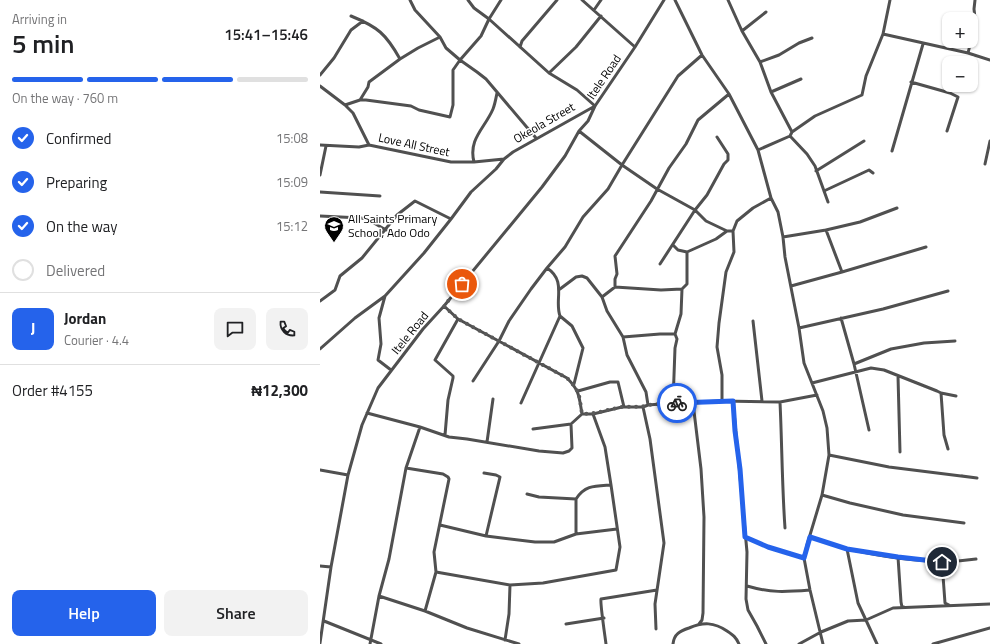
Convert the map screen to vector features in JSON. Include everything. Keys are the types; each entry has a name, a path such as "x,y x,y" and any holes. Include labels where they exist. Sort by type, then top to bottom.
{"street":[{"path":"410,0 415,10 440,37 446,48 477,72 498,93 536,138"},
{"path":"468,0 474,8 489,19 549,73 577,90 595,106"},
{"path":"345,105 360,100 366,100 411,106 419,110 450,117 453,105 453,70 481,36 489,19 501,0"},
{"path":"520,47 522,41 557,0"},
{"path":"582,0 635,47"},
{"path":"594,10 601,0"},
{"name":"Itele Road","path":"320,643 331,567 348,475 362,425 378,388 423,329 444,306 542,187 565,156 579,131 588,121 595,106 635,47 664,0"},
{"path":"674,0 702,55 729,94 758,150 771,198 778,212 804,363 823,411 827,428 828,455 822,495 804,558 823,644"},
{"path":"728,0 742,31 760,62 771,92 791,134 807,154 816,171 828,202"},
{"path":"758,150 791,134 816,116 862,95 866,76 883,34 890,0"},
{"path":"974,12 975,0"},
{"path":"742,31 766,12"},
{"path":"351,16 363,21 383,33 390,41 400,59"},
{"path":"549,73 576,47 601,16"},
{"path":"320,75 334,58 351,30 363,21"},
{"path":"883,34 968,53 990,60"},
{"path":"360,100 368,87 369,82 400,59 440,37"},
{"path":"760,62 779,55 799,43 812,38"},
{"path":"513,41 522,41"},
{"path":"892,151 923,44"},
{"path":"968,53 969,48"},
{"path":"473,381 499,341 509,321 547,268 565,247 583,218 608,189 678,76 702,55"},
{"path":"771,92 801,79"},
{"path":"911,82 950,93 958,97 947,131"},
{"path":"320,86 353,113 358,120 360,129 369,145"},
{"path":"474,162 472,153 476,140 492,110 498,93"},
{"path":"615,287 615,279 617,274 615,256 669,168 686,144 698,120 729,94"},
{"path":"363,95 366,100"},
{"name":"Okeola Street","path":"320,349 355,318 385,296 424,253 471,192 496,169 504,159 536,138 595,106"},
{"path":"579,131 622,165 657,188 695,210 706,222 727,231 734,231"},
{"path":"660,264 695,210 707,196 724,164 728,160 728,154 717,138"},
{"path":"985,164 990,140"},
{"path":"816,171 864,141"},
{"name":"Love All Street","path":"320,146 359,147 369,145 451,162 474,162 504,159"},
{"path":"320,175 326,146"},
{"path":"824,191 869,170 873,173"},
{"path":"320,192 380,196"},
{"path":"722,401 722,375 718,347 719,323 726,272 734,252 734,231 737,221 753,208 771,198"},
{"path":"320,301 335,290 340,276 362,258 397,215 415,201 451,219"},
{"path":"783,237 826,230 860,222 897,208"},
{"path":"320,216 367,219 386,230"},
{"path":"826,230 842,272"},
{"path":"673,245 678,250 687,252 716,239 727,231"},
{"path":"791,286 926,247"},
{"path":"602,297 615,287 661,290 682,289 687,284 687,252"},
{"path":"521,403 560,316 560,289 553,272 547,268"},
{"path":"560,289 576,277 582,276 587,278 602,297 607,311 623,337 627,355 646,392 648,405"},
{"path":"673,403 675,348 677,339 675,334 681,314 682,289"},
{"path":"799,328 884,309 948,291"},
{"path":"385,296 379,318 381,344 378,360 391,370"},
{"path":"444,306 458,319 567,378 574,384 578,391 582,414"},
{"path":"560,316 572,326 583,348 574,384"},
{"path":"841,318 857,372 870,430"},
{"path":"445,435 448,400 453,378 435,360 458,319"},
{"path":"753,321 762,401"},
{"path":"623,337 675,334"},
{"path":"854,364 891,349 924,343 955,341"},
{"path":"812,383 871,368 884,370 941,393 956,396"},
{"path":"898,376 900,452"},
{"path":"578,391 610,382 618,382 624,407 622,407"},
{"path":"941,393 944,436 948,449"},
{"path":"533,429 571,424 582,414 592,414 622,407 643,407 648,405 673,403 722,401 780,402 816,395"},
{"path":"486,442 493,399"},
{"path":"733,401 747,552 748,610 766,644"},
{"path":"780,402 785,528"},
{"path":"693,403 701,470 704,518 703,613 702,620 699,624"},
{"path":"643,407 650,439 664,543 655,604 656,629"},
{"path":"367,413 420,427 449,437 539,451 563,453 572,448 571,424"},
{"path":"436,572 510,585 551,581 616,570 620,547 611,485 604,446 592,414"},
{"path":"370,642 379,596 389,559 406,468 420,427"},
{"path":"828,455 889,467 977,478 962,476"},
{"path":"406,468 443,474 448,476 449,479 434,552 436,572 425,611"},
{"path":"320,470 348,475"},
{"path":"484,473 500,477 486,536"},
{"path":"576,534 576,499 581,492 590,486 611,485"},
{"path":"527,494 539,497 576,499"},
{"path":"822,495 903,515 964,523"},
{"path":"440,525 486,536 535,542 554,542 576,534 617,529"},
{"path":"745,537 768,547 804,558"},
{"path":"810,537 847,549 898,557 942,562 957,562 976,559"},
{"path":"847,549 858,603 877,644"},
{"path":"898,557 901,602 902,607 908,608"},
{"path":"942,562 945,603 950,605"},
{"path":"320,566 331,567"},
{"path":"505,640 509,614 510,585"},
{"path":"747,586 764,591 778,592 810,590"},
{"path":"606,644 604,618 600,604 601,599 657,590"},
{"path":"379,596 425,611 467,628 519,644"},
{"path":"799,644 821,632 848,621 866,620 893,608 990,604"},
{"path":"566,624 604,618"},
{"path":"324,621 370,642 381,644"},
{"path":"673,644 675,634 681,630 699,624 721,626 737,637 739,644"},
{"path":"933,644 990,628"}],"way so far":[{"path":"462,284 444,306 458,319 567,378 574,384 578,391 582,414 592,414 622,407 643,407 648,405 677,403"}],"place":[{"name":"All Saints Primary School, Ado Odo","path":"334,243"}],"route":[{"path":"677,403 733,401 745,537 768,547 804,558 810,537 847,549 942,562"}]}
